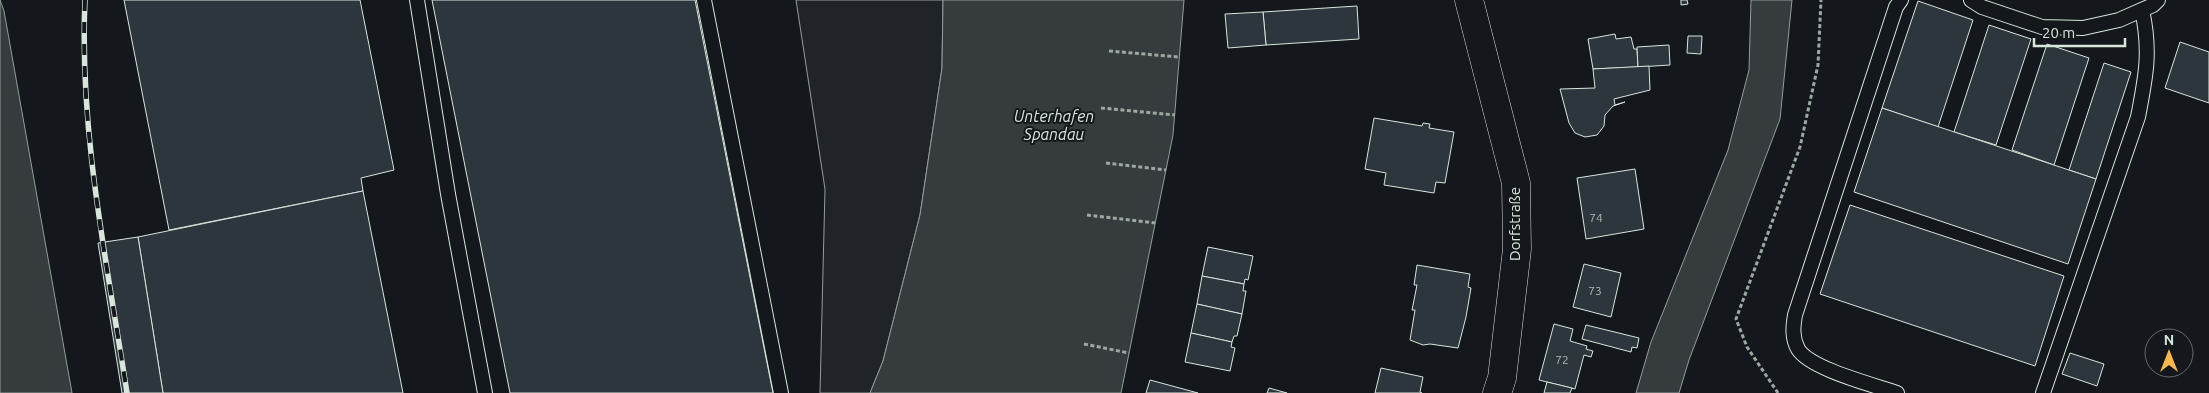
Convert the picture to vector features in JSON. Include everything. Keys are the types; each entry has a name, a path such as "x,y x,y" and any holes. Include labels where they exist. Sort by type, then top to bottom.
{"street":[{"name":"Dorfstraße","path":"1469,0 1516,183 1517,249 1502,378 1498,393"}],"lane":[{"path":"417,0 448,194 485,393"},
{"path":"704,0 781,393"},
{"path":"1897,393 1818,366 1799,350 1792,332 1795,315 1896,7 1901,0"},
{"path":"1971,0 1982,7 2042,27 2083,28 2119,20 2153,5 2158,0"},
{"path":"2043,393 2138,117 2147,71 2147,35 2142,10"}],"path":[{"path":"1778,393 1747,347 1736,319 1800,147 1818,65 1821,0"},
{"path":"1109,51 1180,57"},
{"path":"1101,108 1174,115"},
{"path":"1106,163 1166,170"},
{"path":"1088,215 1155,223"},
{"path":"1084,344 1130,353"}],"shaded area":[{"path":"796,0 943,0 942,68 920,215 883,361 870,393 820,393 825,189"}],"water":[{"path":"0,0 4,11 72,393 0,393"},
{"name":"Unterhafen Spandau","path":"943,0 1184,0 1173,135 1121,393 870,393 883,361 920,215 942,68"},
{"path":"1751,0 1792,0 1780,119 1689,360 1679,393 1636,393 1651,342 1728,150 1749,70"}],"building":[{"path":"124,0 360,0 394,170 361,178 363,191 169,230"},
{"path":"432,0 695,0 773,393 510,393"},
{"path":"1681,0 1687,0 1688,4 1681,5"},
{"path":"1918,1 1973,20 1938,127 1882,108"},
{"path":"1357,6 1359,39 1266,45 1263,12"},
{"path":"1263,12 1266,45 1228,48 1225,14"},
{"path":"1989,25 2031,39 1996,145 1954,132"},
{"path":"1615,34 1616,39 1631,37 1634,49 1637,49 1638,67 1593,69 1588,39"},
{"path":"1688,36 1702,36 1701,54 1687,53"},
{"path":"2180,42 2209,52 2209,103 2165,88"},
{"path":"2047,44 2089,58 2054,165 2012,150"},
{"path":"1669,45 1670,65 1638,67 1637,47"},
{"path":"2104,63 2131,72 2096,179 2069,170"},
{"path":"1649,66 1650,90 1614,99 1615,105 1625,102 1613,106 1605,115 1604,126 1597,135 1585,137 1575,133 1569,123 1560,89 1595,88 1593,69"},
{"path":"1882,108 2096,179 2068,264 1854,192"},
{"path":"1374,118 1422,126 1423,123 1430,124 1429,128 1454,132 1445,183 1436,182 1434,193 1384,185 1386,173 1365,169"},
{"path":"1635,169 1644,229 1586,239 1577,178"},
{"path":"363,191 403,393 163,393 138,237"},
{"path":"1850,205 2064,276 2035,366 1820,294"},
{"path":"138,237 163,393 122,393 98,243"},
{"path":"1208,247 1253,256 1248,280 1245,279 1244,284 1202,276"},
{"path":"1584,264 1621,273 1611,317 1573,307"},
{"path":"1417,265 1470,274 1468,287 1471,288 1458,348 1430,344 1423,345 1410,340 1415,310 1412,310 1417,285 1414,285"},
{"path":"1202,276 1244,284 1243,291 1246,291 1242,314 1197,304"},
{"path":"1197,304 1242,314 1237,336 1234,336 1232,342 1191,333"},
{"path":"1554,324 1573,329 1570,341 1587,346 1586,349 1593,351 1591,357 1584,355 1575,389 1539,380"},
{"path":"1586,325 1639,338 1637,348 1632,347 1631,352 1582,339"},
{"path":"1191,333 1232,342 1231,347 1235,348 1230,371 1185,362"},
{"path":"2070,353 2104,364 2097,386 2062,374"},
{"path":"1381,368 1423,377 1420,392 1422,393 1375,393"},
{"path":"1150,380 1198,393 1146,393"},
{"path":"1547,382 1572,388 1570,393 1544,393"},
{"path":"1269,388 1287,393 1267,393"}],"railway":[{"path":"85,0 84,49 90,148 103,246 127,393"}]}
